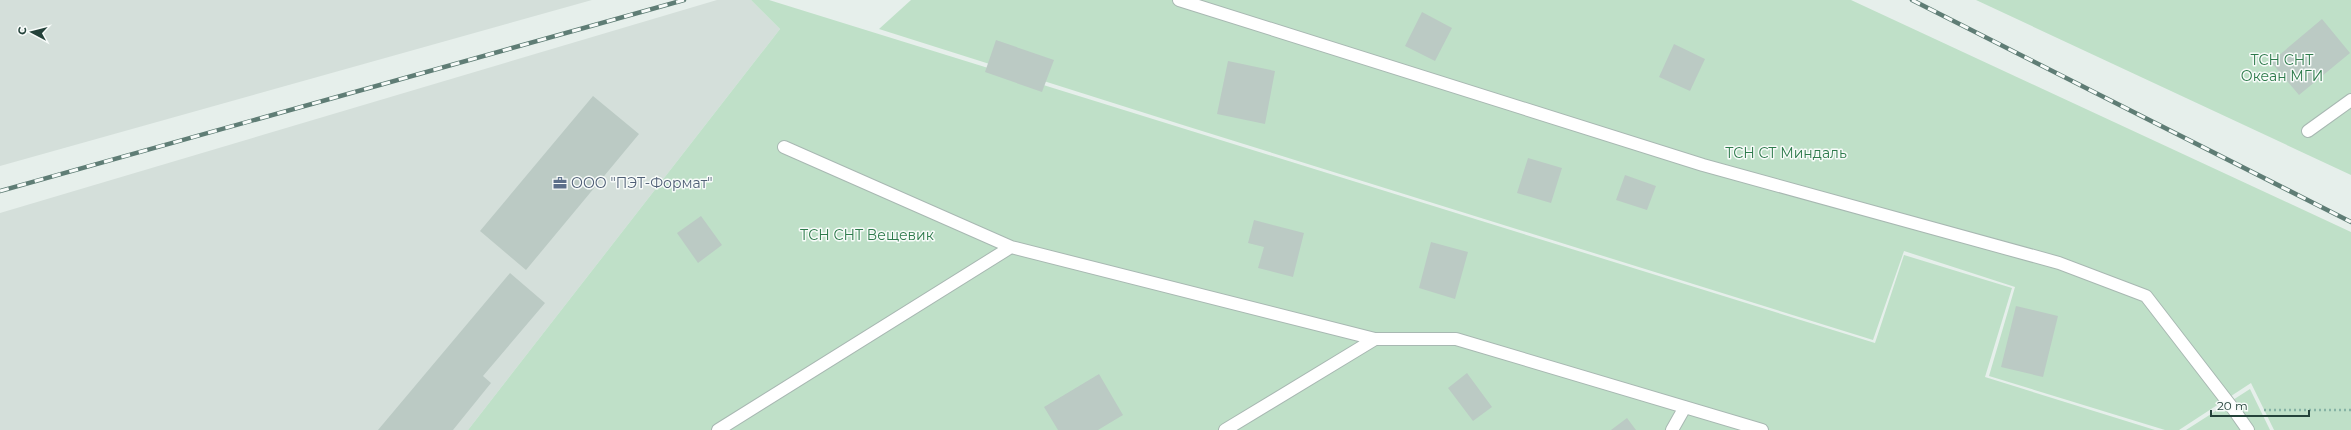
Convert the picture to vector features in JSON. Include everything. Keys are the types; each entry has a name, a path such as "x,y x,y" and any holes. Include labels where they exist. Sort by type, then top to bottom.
{"street":[{"path":"1179,0 1703,165 2059,263 2146,296 2234,410 2247,430"},
{"path":"2308,131 2351,100"},
{"path":"784,147 1011,247 1375,339 1456,339 1751,428 1762,430"},
{"path":"718,430 1011,247"},
{"path":"1225,430 1375,339"},
{"path":"1672,430 1685,407"}],"path":[{"path":"2234,410 2351,410"}],"shaded area":[{"path":"0,0 592,0 0,166"},
{"path":"717,0 751,0 780,29 468,430 0,430 0,213"}],"green space":[{"name":"ТСН СНТ Вещевик","path":"751,0 769,0 1875,343 1904,255 2012,288 1985,377 2155,430 468,430 780,29"},
{"name":"ТСН СТ Миндаль","path":"911,0 1851,0 2351,232 2351,430 2274,430 2251,383 2179,430 2165,430 1989,376 2015,287 1904,251 1873,340 879,29"},
{"name":"ТСН СНТ Океан МГИ","path":"1976,0 2351,0 2351,175"},
{"path":"2250,389 2270,430 2186,430"}],"building":[{"path":"1422,12 1452,28 1435,61 1405,46"},
{"path":"2322,19 2350,53 2299,95 2271,62"},
{"path":"996,40 1054,60 1042,92 985,72"},
{"path":"1674,44 1705,59 1690,91 1659,77"},
{"path":"1228,61 1275,71 1265,124 1217,114"},
{"name":"ООО \"ПЭТ-Формат\"","path":"593,96 639,134 526,270 480,231"},
{"path":"1528,158 1562,168 1551,203 1517,193"},
{"path":"1625,175 1656,186 1647,210 1616,200"},
{"path":"701,216 722,245 698,263 677,233"},
{"path":"1254,220 1304,233 1293,277 1258,268 1264,247 1248,243"},
{"path":"1431,242 1468,252 1455,299 1419,288"},
{"path":"510,273 545,303 483,376 491,383 453,430 378,430"},
{"path":"2016,306 2058,316 2043,377 2001,367"},
{"path":"1467,373 1492,407 1473,421 1448,388"},
{"path":"1099,374 1123,415 1098,430 1058,430 1044,407"},
{"path":"1627,418 1636,430 1611,430"}],"railway":[{"path":"0,191 684,0"},
{"path":"1912,0 2351,222"}],"place":[{"name":"ООО \"ПЭТ-Формат\"","path":"560,183"}]}
